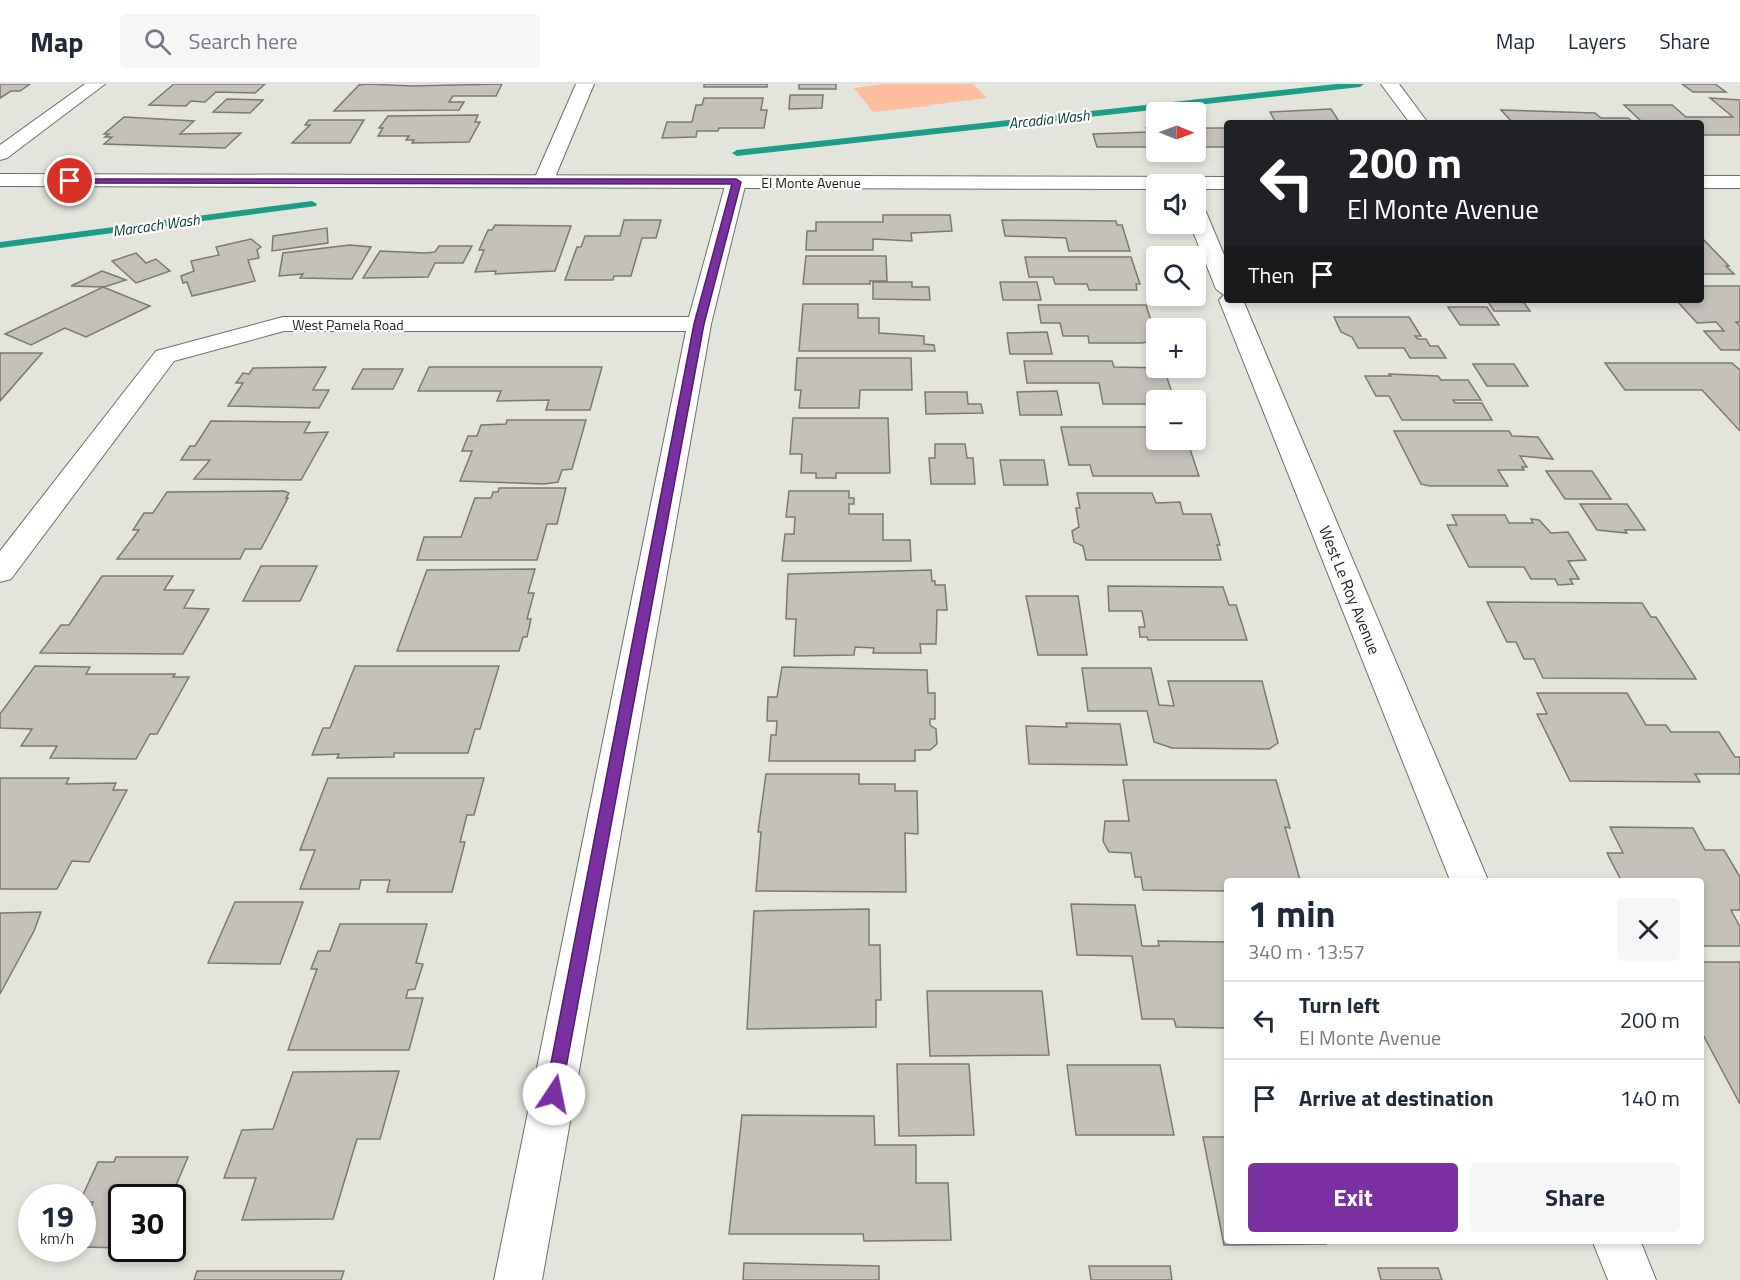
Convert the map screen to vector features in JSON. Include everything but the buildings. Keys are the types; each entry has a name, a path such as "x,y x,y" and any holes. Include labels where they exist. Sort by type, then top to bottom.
{"street":[{"path":"0,154 96,84"},
{"path":"543,182 585,84"},
{"path":"1391,85 1417,120"},
{"name":"El Monte Avenue","path":"0,180 1146,184"},
{"path":"519,1280 699,324 736,182"},
{"path":"1704,182 1740,182"},
{"name":"El Monte Avenue","path":"1206,183 1224,183"},
{"path":"1205,234 1224,282"},
{"name":"West Le Roy Avenue","path":"1232,303 1468,878"},
{"name":"West Pamela Road","path":"0,572 165,356 283,324 699,324"},
{"path":"1618,1244 1632,1280"}],"shaded area":[{"path":"885,84 973,84 987,98 931,105 927,101 930,106 873,112 854,88"}],"waterway":[{"name":"Arcadia Wash","path":"737,153 1360,84"},
{"name":"Marcach Wash","path":"0,245 312,204"}],"route":[{"path":"70,181 736,182 699,324 554,1094"}]}
